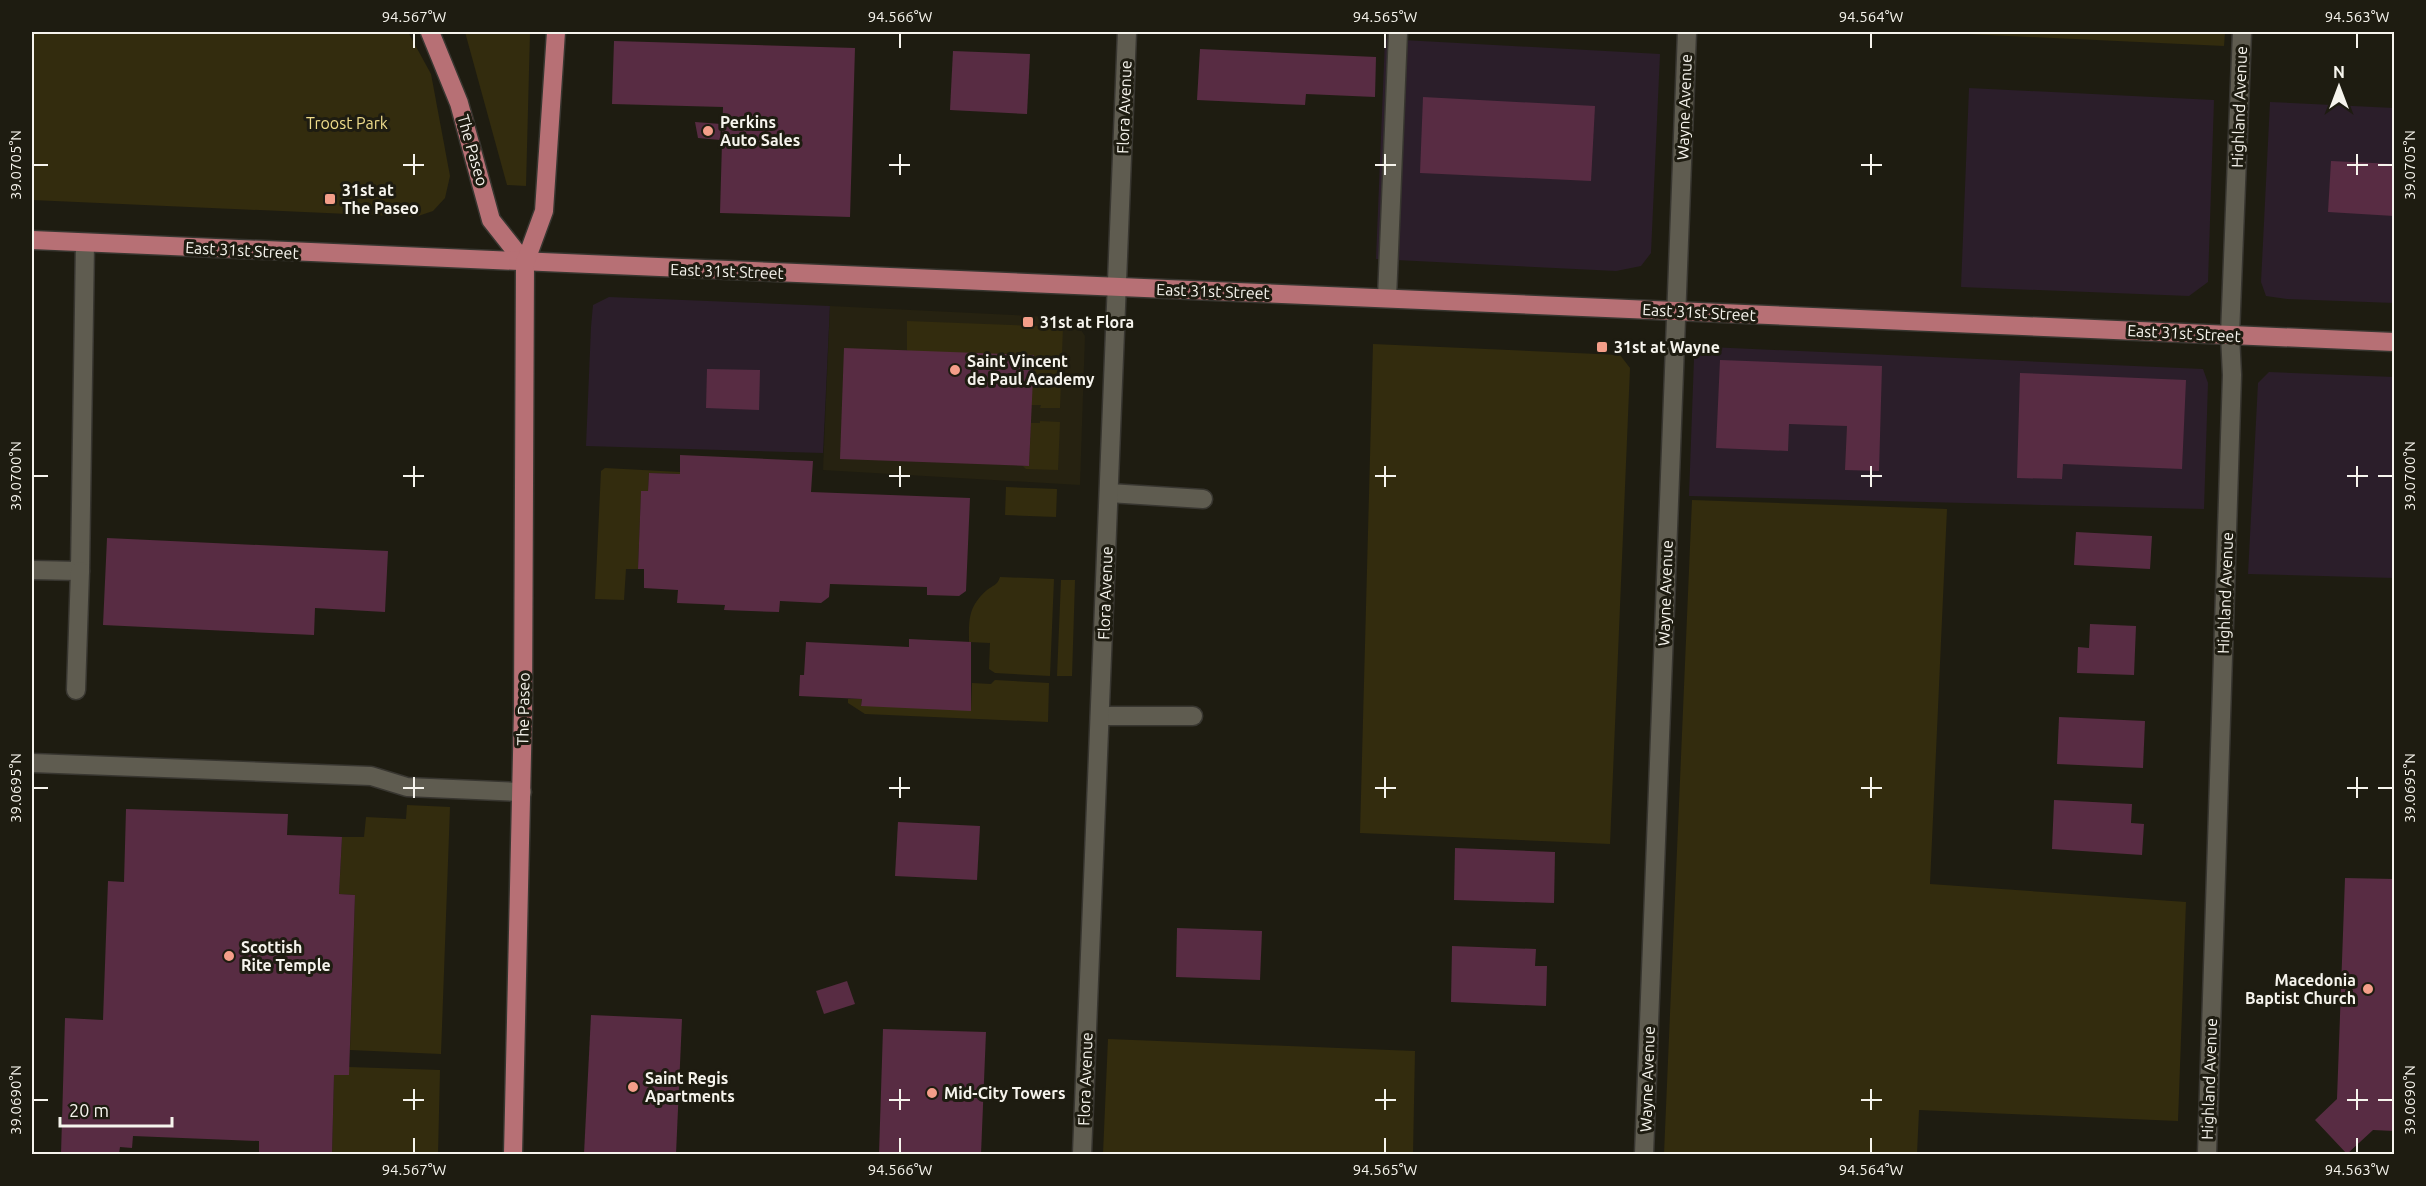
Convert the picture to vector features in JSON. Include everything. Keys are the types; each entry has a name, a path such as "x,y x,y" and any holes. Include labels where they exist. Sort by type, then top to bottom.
{"main road":[{"name":"The Paseo","path":"430,32 459,103 491,220 525,263"},
{"name":"The Paseo","path":"513,1155 522,792 525,263 544,212 556,32"},
{"name":"East 31st Street","path":"32,240 2394,342"}],"street":[{"name":"Flora Avenue","path":"1082,1155 1127,32"},
{"path":"1387,298 1398,32"},
{"name":"Wayne Avenue","path":"1644,1155 1687,32"},
{"name":"Highland Avenue","path":"2207,1155 2232,387 2230,335 2242,32"},
{"path":"76,690 85,243"},
{"path":"1109,493 1203,499"},
{"path":"32,570 80,571"},
{"path":"1100,716 1193,716"},
{"path":"32,763 371,776 407,787 522,792"}],"shaded area":[{"path":"1385,39 1660,54 1651,253 1641,266 1616,271 1376,259"},
{"path":"1969,88 2214,100 2208,282 2189,296 1961,287"},
{"path":"2270,102 2394,108 2394,303 2287,299 2266,296 2261,282"},
{"path":"609,297 830,306 823,453 586,446 593,305"},
{"name":"Saint Vincent de Paul Academy","path":"830,306 1073,318 1085,336 1080,485 823,470"},
{"path":"1709,347 2203,369 2208,383 2204,509 1689,496 1694,358"},
{"path":"2269,372 2394,377 2394,578 2248,574 2258,383"}],"green space":[{"name":"Troost Park","path":"32,32 408,32 431,74 450,176 445,198 433,211 415,217 32,200"},
{"path":"465,32 530,32 526,186 507,185"},
{"path":"1967,32 2225,32 2224,46 1967,34"},
{"path":"907,321 1063,327 1060,408 1040,408 1041,405 1032,405 907,350"},
{"path":"1373,344 1620,355 1630,368 1610,844 1360,833"},
{"path":"1040,421 1060,422 1058,470 1026,469 1023,466 1029,466 1031,423 1040,423"},
{"path":"605,468 680,472 680,474 649,473 648,491 641,492 638,569 626,569 624,600 595,599 601,471"},
{"path":"1006,487 1057,489 1056,517 1005,515"},
{"path":"1692,500 1947,509 1930,884 2186,902 2178,1121 1919,1110 1917,1154 1664,1154"},
{"path":"1000,577 1054,579 1050,676 995,673 989,669 990,643 969,642 973,608 981,596 996,584"},
{"path":"1061,580 1075,580 1072,676 1057,676"},
{"path":"995,680 1049,683 1048,722 865,714 848,703 848,699 862,699 861,705 971,710 972,683 991,684"},
{"path":"407,805 450,807 441,1054 350,1050 355,895 339,894 342,837 364,837 366,817 406,819"},
{"path":"1108,1039 1415,1051 1413,1154 1103,1154"},
{"path":"349,1067 440,1070 438,1154 332,1154 334,1075 348,1075"}],"building":[{"path":"614,41 855,48 850,217 720,213 723,107 612,104"},
{"path":"1200,49 1376,57 1375,97 1306,94 1305,105 1197,100"},
{"path":"953,51 1030,54 1027,114 950,110"},
{"path":"1423,97 1595,106 1591,181 1420,173"},
{"name":"Perkins Auto Sales","path":"695,122 721,124 720,140 698,138"},
{"path":"2331,161 2394,164 2394,216 2328,212"},
{"name":"Saint Vincent de Paul Academy","path":"844,348 1034,355 1029,466 840,459"},
{"path":"1720,360 1882,366 1879,471 1845,470 1847,426 1789,424 1788,451 1716,448"},
{"path":"707,369 760,370 759,410 706,408"},
{"path":"2020,373 2186,380 2182,469 2063,464 2062,479 2017,478"},
{"path":"680,455 813,461 811,492 970,498 966,591 959,596 927,595 927,587 830,584 829,597 821,603 780,601 779,612 724,610 725,605 677,603 678,590 644,588 644,569 638,569 641,491 648,491 649,473 680,474"},
{"path":"2076,532 2152,536 2150,569 2074,565"},
{"path":"107,538 388,551 385,612 315,608 314,635 103,625"},
{"path":"2090,624 2136,626 2134,675 2077,673 2078,647 2089,648"},
{"path":"909,639 971,642 971,711 861,706 862,699 799,696 800,675 804,675 806,642 909,647"},
{"path":"2059,717 2145,721 2143,768 2057,764"},
{"path":"2054,800 2132,804 2131,823 2144,824 2142,855 2052,849"},
{"name":"Scottish Rite Temple","path":"126,809 288,814 287,835 342,837 339,894 355,895 349,1075 334,1075 332,1154 259,1153 259,1141 133,1136 132,1148 120,1147 119,1154 61,1154 65,1018 103,1020 108,881 124,882"},
{"path":"898,822 980,826 977,880 895,876"},
{"path":"1455,848 1555,852 1554,903 1454,900"},
{"name":"Macedonia Baptist Church","path":"2345,878 2394,879 2394,1131 2373,1130 2347,1154 2315,1120 2337,1099"},
{"path":"1177,928 1262,931 1260,980 1176,977"},
{"path":"1452,946 1536,949 1535,966 1547,966 1546,1006 1451,1002"},
{"path":"847,981 855,1004 824,1014 816,991"},
{"name":"Saint Regis Apartments","path":"591,1015 682,1019 676,1154 584,1154"},
{"name":"Mid-City Towers","path":"883,1029 986,1032 981,1154 879,1154"}],"place":[{"name":"Perkins Auto Sales","path":"708,131"},
{"name":"31st at The Paseo","path":"330,199"},
{"name":"31st at Flora","path":"1028,322"},
{"name":"31st at Wayne","path":"1602,347"},
{"name":"Saint Vincent de Paul Academy","path":"955,370"},
{"name":"Scottish Rite Temple","path":"229,956"},
{"name":"Macedonia Baptist Church","path":"2368,989"},
{"name":"Saint Regis Apartments","path":"633,1087"},
{"name":"Mid-City Towers","path":"932,1093"}]}
